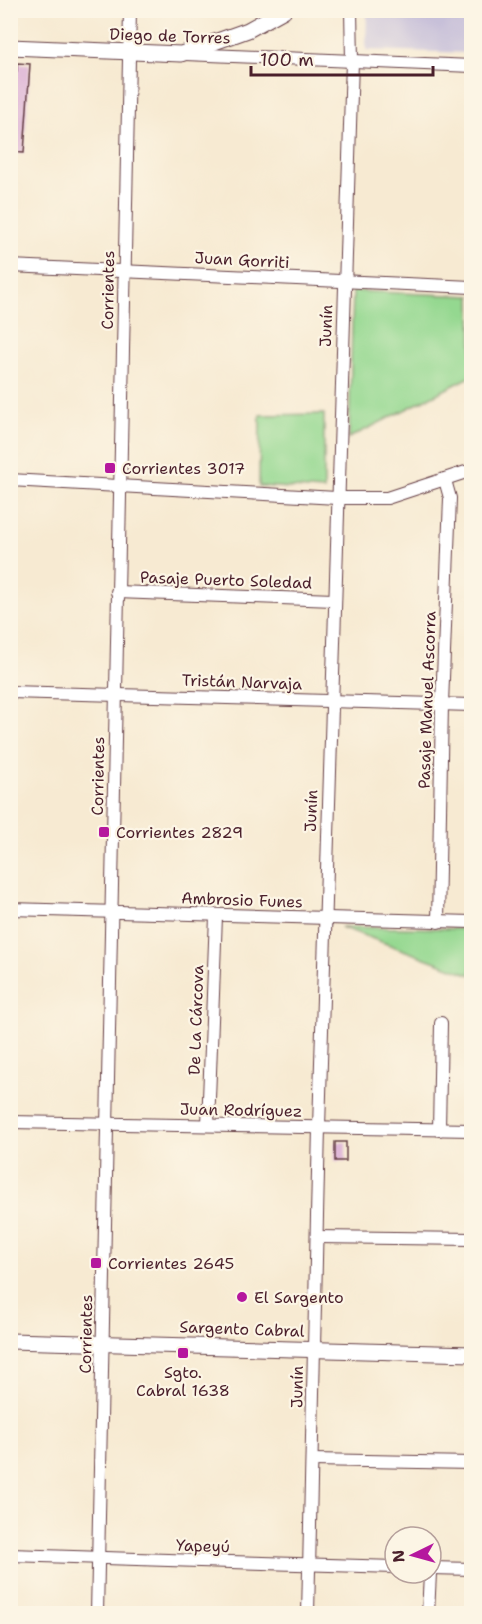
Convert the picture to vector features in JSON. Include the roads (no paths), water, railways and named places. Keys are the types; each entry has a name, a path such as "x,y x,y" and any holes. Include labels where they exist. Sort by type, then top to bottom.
{"street":[{"name":"Corrientes","path":"96,1614 130,10"},
{"path":"181,54 248,30 284,10"},
{"name":"Junín","path":"309,1614 319,1128 352,61 351,10"},
{"name":"Diego de Torres","path":"10,47 471,66"},
{"name":"Juan Gorriti","path":"10,266 471,287"},
{"path":"10,480 337,498 387,498 471,470"},
{"name":"Pasaje Manuel Ascorra","path":"438,922 442,704 450,498 445,480"},
{"name":"Pasaje Puerto Soledad","path":"117,592 334,600"},
{"name":"Tristán Narvaja","path":"10,692 471,705"},
{"name":"Ambrosio Funes","path":"10,909 471,922"},
{"name":"De La Cárcova","path":"208,1125 216,916"},
{"path":"439,1130 441,1023"},
{"name":"Juan Rodríguez","path":"10,1122 471,1131"},
{"path":"317,1237 471,1239"},
{"name":"Sargento Cabral","path":"10,1341 471,1354"},
{"path":"312,1461 471,1463"},
{"name":"Yapeyú","path":"10,1556 383,1567"},
{"path":"443,1568 471,1569"},
{"path":"428,1614 429,1585"}],"place":[{"name":"Corrientes 3017","path":"110,468"},
{"name":"Corrientes 2829","path":"104,832"},
{"name":"Corrientes 2645","path":"96,1263"},
{"name":"El Sargento","path":"242,1297"},
{"name":"Sgto. Cabral 1638","path":"183,1353"}]}
